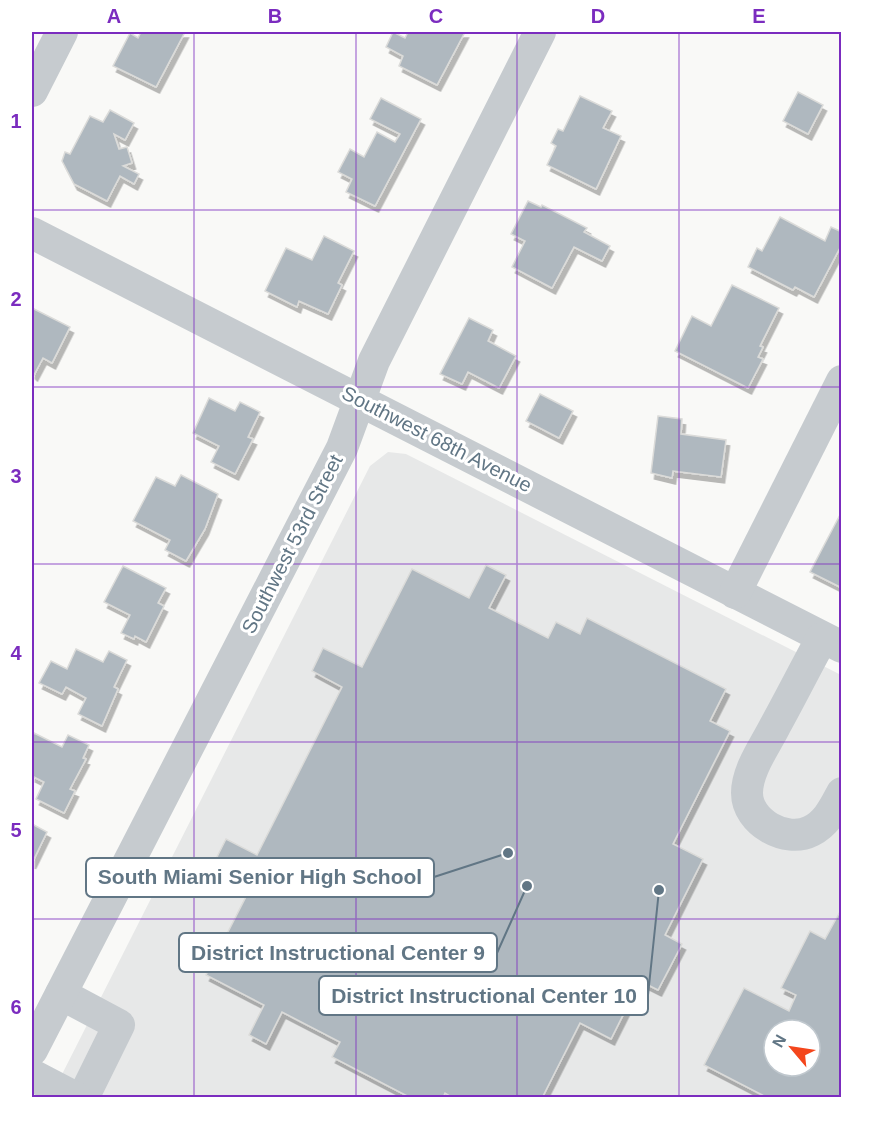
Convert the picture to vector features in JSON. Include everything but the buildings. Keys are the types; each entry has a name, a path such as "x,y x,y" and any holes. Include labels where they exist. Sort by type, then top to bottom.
{"street":[{"path":"32,91 62,32"},
{"name":"Southwest 53rd Street","path":"32,1050 342,448 374,361 540,32"},
{"name":"Southwest 68th Avenue","path":"32,233 832,642"},
{"path":"735,593 842,381"},
{"path":"832,642 752,770 747,795 756,818 767,827 782,833 798,835 810,832 822,824 842,793"},
{"path":"60,994 118,1025 83,1098"},
{"path":"32,1075 76,1098"}],"shaded area":[{"path":"388,452 406,454 841,675 841,1097 50,1098 370,466"}],"place":[{"name":"South Miami Senior High School","path":"508,853"},
{"name":"District Instructional Center 9","path":"527,886"},
{"name":"District Instructional Center 10","path":"659,890"}]}
